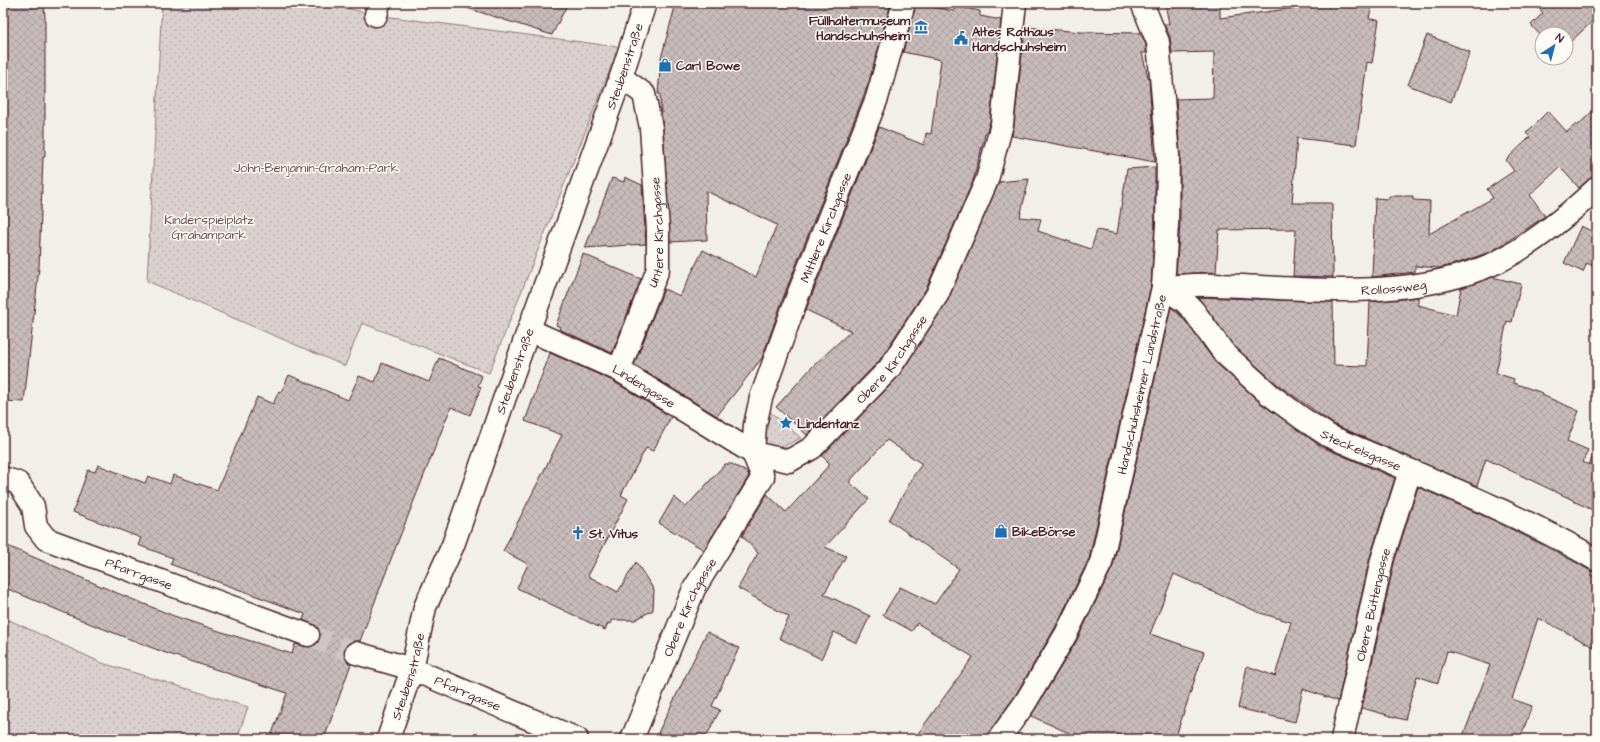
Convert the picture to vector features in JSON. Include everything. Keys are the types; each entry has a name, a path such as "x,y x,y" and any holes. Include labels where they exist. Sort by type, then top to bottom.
{"street":[{"name":"Steubenstraße","path":"388,739 412,668 426,607 453,545 621,77 645,3"},
{"name":"Mittlere Kirchgasse","path":"753,452 755,425 761,398 798,295 877,98 904,3"},
{"name":"Obere Kirchgasse","path":"753,452 789,461 812,448 889,368 937,294 987,180 1000,131 1015,3"},
{"name":"Handschuhsheimer Landstraße","path":"999,739 1024,703 1066,634 1101,564 1163,286 1167,225 1168,155 1158,42 1142,3"},
{"name":"Untere Kirchgasse","path":"619,370 658,270 658,230 651,128 644,94 621,77"},
{"name":"Rollossweg","path":"1163,286 1216,285 1323,291 1420,286 1464,275 1496,262 1518,249 1566,216 1597,188"},
{"name":"Steckelsgasse","path":"1163,286 1184,301 1193,310 1224,353 1269,394 1329,436 1508,513 1561,539 1597,560"},
{"name":"Lindengasse","path":"529,330 619,370 753,452"},
{"name":"Obere Kirchgasse","path":"632,739 694,589 763,477 753,452"},
{"name":"Obere Büttengasse","path":"1342,739 1382,560 1410,471"},
{"name":"Pfarrgasse","path":"3,478 18,483 33,506 36,526 46,539 308,635"},
{"name":"Pfarrgasse","path":"356,653 412,668 577,739"}],"green space":[{"name":"John-Benjamin-Graham-Park","path":"162,3 325,3 376,15 619,47 489,373 362,323 345,366 147,281"},
{"path":"769,411 801,438 778,449 762,447 763,428"},
{"path":"3,617 102,663 248,707 237,739 3,739"}],"building":[{"path":"3,3 44,3 45,18 45,157 43,157 39,268 24,402 3,401"},
{"path":"467,3 568,3 552,35 467,8"},
{"path":"676,3 891,3 869,82 786,290 762,358 717,416 634,365 664,289 680,296 703,250 756,277 777,225 706,191 707,240 670,242 663,127 660,94 658,94 661,58"},
{"path":"1165,3 1220,3 1220,18 1303,7 1304,3 1372,3 1369,19 1379,20 1372,63 1367,62 1356,145 1297,138 1292,203 1332,203 1333,277 1293,276 1296,229 1219,230 1216,272 1176,274 1180,225 1180,155 1176,99 1213,98 1214,52 1172,53 1170,37 1164,24 1169,24"},
{"path":"1534,3 1597,3 1597,17 1574,39 1574,26 1534,26 1534,28 1531,25 1543,13"},
{"path":"916,4 954,11 955,6 980,11 980,16 1001,20 990,122 986,131 973,181 926,289 879,361 807,435 776,407 813,366 851,331 806,310 879,127 924,145 926,133 931,134 941,60 903,52"},
{"path":"1025,27 1081,32 1141,33 1146,45 1146,53 1142,53 1149,80 1155,162 1012,136"},
{"path":"1427,35 1470,52 1451,102 1408,85"},
{"path":"1597,107 1597,176 1589,179 1579,188 1560,167 1530,195 1545,216 1490,252 1439,268 1415,266 1415,272 1372,277 1375,198 1389,199 1389,196 1413,196 1413,200 1430,201 1429,234 1493,198 1487,189 1514,171 1506,160 1530,137 1526,133 1548,111 1567,132 1576,124 1577,126"},
{"path":"1155,167 1155,225 1151,285 1089,559 1055,628 1015,696 989,732 986,739 914,739 973,657 917,623 912,631 883,615 900,587 935,604 959,569 889,520 914,475 922,464 887,440 849,482 869,499 825,547 846,556 824,594 870,616 857,643 834,632 821,659 779,638 789,617 738,588 758,553 742,536 767,494 786,512 830,464 822,456 899,376 948,300 999,182 1029,179 1020,217 1041,219 1038,231 1091,249 1097,230 1117,234 1127,169"},
{"path":"625,177 642,185 646,244 585,248 612,178 624,182"},
{"path":"1581,226 1597,234 1597,268 1587,263 1583,272 1564,263"},
{"path":"583,254 641,279 612,353 559,329 560,327 556,325"},
{"path":"1492,277 1521,284 1512,322 1507,321 1496,373 1514,379 1513,383 1543,393 1542,395 1579,411 1567,441 1588,450 1583,462 1589,465 1597,446 1597,512 1486,459 1477,486 1335,425 1277,384 1233,345 1198,297 1333,302 1334,365 1367,366 1370,302 1418,297 1418,305 1456,315 1461,288"},
{"path":"1171,307 1183,318 1215,362 1262,404 1322,447 1395,478 1370,557 1338,701 1303,689 1295,722 1238,708 1247,666 1275,676 1291,622 1260,613 1174,574 1150,634 1204,652 1175,739 1082,739 1031,716 1077,640 1113,566"},
{"path":"550,353 613,381 671,417 653,451 646,448 621,495 628,499 588,576 618,592 636,562 654,590 653,610 635,620 612,620 610,624 608,623 605,630 517,588 528,564 503,551 562,435 525,421"},
{"path":"439,358 482,376 478,386 481,387 470,415 451,407 360,641 353,641 347,644 344,649 344,656 351,664 324,739 270,739 287,693 163,652 3,587 3,544 174,616 219,631 292,654 295,644 310,647 316,645 320,640 320,632 317,627 303,620 305,614 170,564 173,558 138,545 141,538 73,512 88,470 95,472 98,465 145,483 148,476 170,484 173,475 217,490 257,397 273,404 279,391 281,392 289,375 348,400 359,376 375,382 382,363 429,382"},
{"path":"725,464 732,464 748,473 749,476 704,550 659,523 674,497 686,507"},
{"path":"1418,487 1493,520 1591,571 1597,572 1597,649 1538,618 1512,699 1532,706 1520,739 1462,739 1490,665 1447,651 1438,683 1417,676 1405,720 1362,708 1394,563"},
{"path":"707,632 739,648 712,706 720,710 705,739 655,739"}],"tunnel":[{"path":"308,635 356,653"}],"place":[{"name":"Füllhaltermuseum Handschuhsheim","path":"921,27"},
{"name":"Altes Rathaus Handschuhsheim","path":"961,38"},
{"name":"Carl Bowe","path":"665,65"},
{"name":"Lindentanz","path":"786,423"},
{"name":"BikeBörse","path":"1001,531"},
{"name":"St. Vitus","path":"578,533"}],"park label":[{"name":"Kinderspielplatz Grahampark","path":"209,226"}]}
